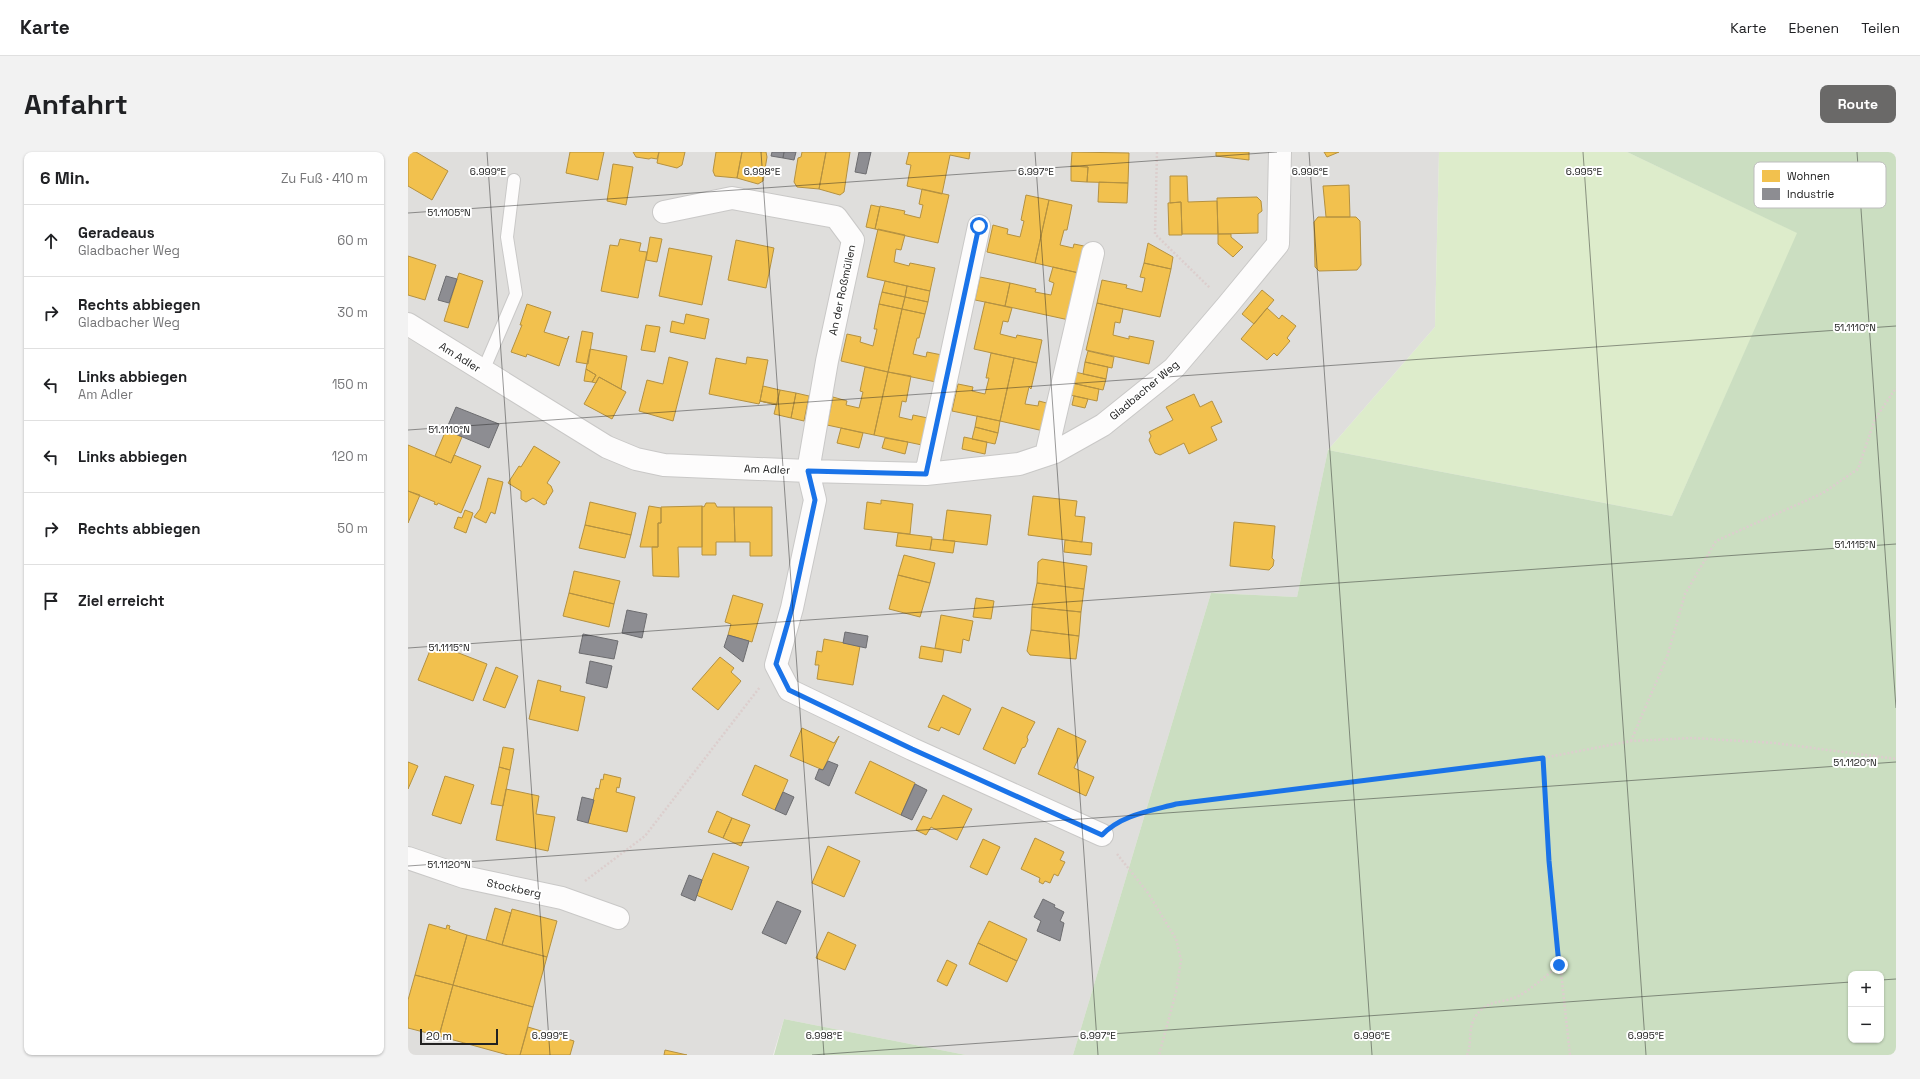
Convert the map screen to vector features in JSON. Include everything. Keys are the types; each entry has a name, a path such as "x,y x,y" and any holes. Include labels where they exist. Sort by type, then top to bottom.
{"street":[{"name":"Gladbacher Weg","path":"808,471 926,474 1019,464 1046,455 1103,425 1174,368 1278,244 1280,152"},
{"name":"An der Roßmüllen","path":"664,212 732,198 836,217 853,240 827,361 808,471"},
{"path":"926,474 979,226"},
{"path":"1046,455 1093,253"},
{"name":"Am Adler","path":"408,324 607,447 636,459 664,465 808,471"},
{"path":"808,471 815,500 792,608 776,664 789,690 912,749 1102,835"},
{"name":"Stockberg","path":"409,861 464,877 562,898 618,918"}],"lane":[{"path":"483,371 516,294 507,237 514,180"}],"path":[{"path":"1157,152 1155,234 1227,306"},
{"path":"1631,741 1667,657 1685,594 1716,541 1823,493 1858,469 1875,419 1896,388"},
{"path":"562,898 645,836 762,685"},
{"path":"1159,1055 1176,992 1181,960 1180,953 1176,939 1148,893 1102,835 1111,826 1123,819 1176,804 1543,758 1631,741 1693,738 1775,743 1896,759"},
{"path":"1543,758 1549,861 1559,965 1570,1055"},
{"path":"1467,1055 1470,1050 1471,1029 1474,1019 1480,1010 1489,1004 1521,995 1559,965"}],"shaded area":[{"path":"408,152 1439,152 1435,327 1328,450 1297,597 1211,593 1073,1055 966,1055 784,1019 773,1055 408,1055"}],"green space":[{"path":"1439,152 1627,152 1798,233 1672,516 1328,450 1435,327"},
{"path":"1627,152 1896,152 1896,1055 1073,1055 1211,593 1297,597 1328,450 1672,516 1797,233"},
{"path":"784,1019 966,1055 774,1055"}],"building: Wohnen":[{"path":"408,152 416,152 448,171 432,200 408,186"},
{"path":"570,152 604,152 598,180 566,173"},
{"path":"633,152 659,152 657,159 649,159 636,157"},
{"path":"659,152 685,152 682,165 677,168 657,163"},
{"path":"716,152 742,152 737,178 715,176 713,171"},
{"path":"742,152 766,152 767,157 763,181 758,184 737,178"},
{"path":"802,152 826,152 819,189 797,187 794,182 798,158 801,157"},
{"path":"826,152 850,152 844,192 840,195 819,189"},
{"path":"909,152 970,152 969,159 950,155 942,194 907,186 911,165 906,164"},
{"path":"1072,152 1129,153 1128,183 1087,182 1088,167 1071,166"},
{"path":"1216,152 1249,152 1249,160 1216,156"},
{"path":"1324,152 1339,152 1327,157"},
{"path":"613,164 633,167 626,205 607,201"},
{"path":"1071,166 1088,167 1087,182 1071,181"},
{"path":"1170,176 1187,176 1188,202 1217,201 1218,234 1182,234 1181,202 1170,203"},
{"path":"1099,182 1128,183 1127,203 1098,202"},
{"path":"1349,185 1350,217 1326,217 1323,186"},
{"path":"922,189 949,195 938,243 875,229 880,206 905,211 904,214 920,218 923,205 919,204"},
{"path":"1026,195 1049,200 1035,263 987,252 993,225 1008,229 1007,234 1020,237 1024,221 1021,220"},
{"path":"1257,197 1261,201 1262,211 1258,214 1258,233 1218,234 1217,198"},
{"path":"1049,200 1072,205 1067,230 1064,230 1060,245 1073,248 1074,244 1089,247 1083,274 1035,263"},
{"path":"1181,202 1182,235 1169,235 1168,203"},
{"path":"871,205 880,207 875,229 866,227"},
{"path":"1318,217 1356,217 1360,221 1361,265 1357,270 1319,271 1315,267 1314,222"},
{"path":"878,229 905,235 901,250 896,249 894,262 909,266 910,263 935,268 930,291 867,277"},
{"path":"1218,234 1231,234 1231,237 1243,247 1233,257 1218,244"},
{"path":"650,237 662,239 657,262 646,260"},
{"path":"620,239 641,243 639,251 647,252 638,298 601,291 610,245 618,246"},
{"path":"736,240 774,248 766,288 728,280"},
{"path":"1148,243 1173,257 1171,269 1144,263"},
{"path":"669,248 712,256 702,305 659,296"},
{"path":"408,256 436,265 425,300 408,295"},
{"path":"1144,263 1171,269 1160,317 1097,303 1102,280 1127,285 1126,288 1142,292 1145,278 1140,277"},
{"path":"1053,267 1079,273 1069,320 1005,306 1010,283 1036,289 1035,292 1051,295 1054,283 1049,281"},
{"path":"459,273 483,281 468,328 444,321"},
{"path":"980,277 1010,283 1005,306 975,300"},
{"path":"885,281 907,286 905,297 882,292"},
{"path":"907,286 930,291 928,302 905,297"},
{"path":"1262,290 1274,300 1254,324 1242,314"},
{"path":"882,292 905,297 902,309 879,304"},
{"path":"905,297 928,302 925,314 902,309"},
{"path":"985,302 1012,308 1008,322 1003,321 1000,334 1016,338 1017,335 1042,340 1037,363 974,349"},
{"path":"1097,303 1123,309 1120,323 1115,322 1113,335 1129,339 1129,336 1154,341 1149,364 1086,350"},
{"path":"527,304 551,312 544,332 567,339 569,336 559,366 527,354 526,357 511,352 522,325 520,325"},
{"path":"879,304 902,309 888,372 841,361 847,334 861,337 860,342 873,346 877,329 874,329"},
{"path":"1267,308 1279,319 1282,315 1296,326 1287,338 1290,341 1277,356 1274,353 1267,360 1241,339"},
{"path":"902,309 925,314 913,354 926,357 927,352 942,355 936,382 888,372"},
{"path":"686,314 709,319 705,339 670,332 672,321 684,324"},
{"path":"646,325 660,327 655,352 641,350"},
{"path":"582,331 593,333 588,364 576,362"},
{"path":"590,349 627,356 621,389 599,377 596,383 592,382 596,375 586,369"},
{"path":"1088,351 1114,357 1112,368 1085,362"},
{"path":"991,353 1014,358 1000,421 952,411 958,384 973,387 972,391 985,394 989,378 986,378"},
{"path":"669,357 688,362 673,421 639,411 647,380 663,384"},
{"path":"747,357 768,360 759,404 709,394 716,358 746,364"},
{"path":"1014,358 1037,363 1031,389 1029,387 1025,404 1038,406 1039,401 1054,405 1048,432 1000,421"},
{"path":"1085,362 1108,367 1106,379 1083,374"},
{"path":"865,367 888,372 874,435 827,425 833,397 847,401 846,405 859,408 863,392 860,391"},
{"path":"586,369 596,375 592,382 584,381"},
{"path":"888,372 911,376 906,402 902,401 899,417 912,420 913,415 928,418 922,445 874,435"},
{"path":"1075,372 1106,379 1103,390 1072,383"},
{"path":"599,377 626,392 612,419 584,404"},
{"path":"1072,383 1099,389 1097,401 1070,395"},
{"path":"763,386 780,390 777,404 760,401"},
{"path":"780,390 796,393 791,418 774,414"},
{"path":"796,393 809,396 804,421 791,418"},
{"path":"1194,394 1200,407 1212,401 1222,422 1211,427 1217,440 1189,454 1184,443 1160,455 1155,453 1149,440 1151,436 1149,432 1173,420 1166,407"},
{"path":"1074,396 1088,399 1085,408 1072,405"},
{"path":"977,416 1000,421 998,433 975,427"},
{"path":"975,427 998,433 995,444 972,439"},
{"path":"841,428 863,433 859,448 837,443"},
{"path":"446,430 462,437 451,463 435,456"},
{"path":"964,437 987,442 985,454 962,449"},
{"path":"885,438 908,442 905,454 882,448"},
{"path":"408,445 451,463 454,455 481,466 461,513 438,503 437,505 434,504 435,502 408,491"},
{"path":"534,446 560,462 547,483 551,486 553,491 546,502 547,503 544,505 533,498 526,502 521,499 521,491 508,483 519,466 521,467"},
{"path":"488,478 503,482 495,514 491,512 486,523 474,517 480,509"},
{"path":"408,491 420,495 408,523"},
{"path":"1033,496 1077,501 1075,516 1085,517 1082,542 1028,535"},
{"path":"881,500 913,504 910,534 864,529 867,502 881,504"},
{"path":"590,502 636,513 631,535 585,525"},
{"path":"706,503 715,503 717,507 734,507 735,542 716,542 716,555 702,555 702,506 704,507"},
{"path":"649,506 661,508 661,523 658,523 658,547 640,547"},
{"path":"702,506 702,547 678,547 679,577 653,576 652,547 658,547 658,523 661,523 661,507"},
{"path":"734,507 772,507 772,556 750,556 750,542 735,542"},
{"path":"465,510 473,513 466,533 454,528 458,517 462,518"},
{"path":"947,510 991,515 987,545 943,540"},
{"path":"1234,522 1275,526 1272,558 1274,560 1273,566 1269,570 1230,566"},
{"path":"585,525 631,535 625,558 579,548"},
{"path":"898,533 932,537 930,550 896,546"},
{"path":"932,539 955,541 953,553 930,550"},
{"path":"1065,540 1092,543 1091,555 1064,552"},
{"path":"904,555 935,563 930,583 898,575"},
{"path":"1042,559 1087,566 1084,589 1037,583 1038,562"},
{"path":"574,571 620,581 614,604 569,593"},
{"path":"898,575 930,583 920,617 889,609"},
{"path":"1037,583 1084,589 1081,612 1032,607"},
{"path":"569,593 614,604 609,627 563,616"},
{"path":"733,595 763,604 752,642 728,635 731,624 725,622"},
{"path":"976,598 994,601 991,619 973,617"},
{"path":"1032,607 1081,612 1079,636 1031,630"},
{"path":"941,615 973,621 969,641 963,639 961,653 935,648"},
{"path":"1031,630 1079,636 1076,659 1030,655 1027,651"},
{"path":"824,639 860,646 853,685 817,679 819,665 815,665 817,651 822,652"},
{"path":"433,643 487,664 473,701 418,680"},
{"path":"921,646 944,650 942,662 919,658"},
{"path":"720,657 734,668 731,672 741,681 718,710 692,689"},
{"path":"496,667 518,676 505,708 483,700"},
{"path":"538,680 561,686 560,691 585,697 578,731 529,719"},
{"path":"943,695 971,709 959,735 941,727 939,731 928,727"},
{"path":"1002,707 1035,722 1027,737 1028,740 1025,747 1022,748 1015,764 983,749"},
{"path":"802,728 834,743 839,736 823,770 790,756"},
{"path":"1058,728 1086,741 1074,768 1094,777 1086,796 1038,774"},
{"path":"503,747 514,749 510,770 499,767"},
{"path":"870,761 915,783 901,815 855,793"},
{"path":"408,762 418,766 408,789"},
{"path":"755,765 788,780 775,810 742,795"},
{"path":"499,767 510,770 503,806 491,804"},
{"path":"604,774 621,778 619,788 617,787 616,792 635,797 627,832 588,823 596,788 599,789 601,779 603,780"},
{"path":"445,776 474,785 461,824 432,815"},
{"path":"506,789 539,796 536,814 555,817 548,851 496,840"},
{"path":"943,795 972,809 957,840 931,827 926,835 916,830 923,816 931,819"},
{"path":"717,811 732,818 723,838 708,832"},
{"path":"732,818 750,825 741,846 723,838"},
{"path":"1035,838 1064,852 1060,860 1065,862 1058,876 1054,874 1050,883 1045,881 1043,884 1039,882 1040,878 1021,869"},
{"path":"983,839 1000,847 987,875 970,867"},
{"path":"828,846 860,861 844,897 812,883"},
{"path":"713,853 749,867 732,910 696,895"},
{"path":"495,908 511,913 502,945 486,940"},
{"path":"512,909 557,921 547,957 502,945"},
{"path":"989,921 1027,939 1017,961 978,943"},
{"path":"429,924 446,929 447,925 450,926 449,929 467,935 453,985 415,975"},
{"path":"828,932 856,945 845,970 816,958"},
{"path":"467,935 547,957 533,1007 453,985"},
{"path":"978,943 1017,961 1007,982 969,964"},
{"path":"947,960 957,965 947,986 937,981"},
{"path":"415,975 453,985 439,1036 408,1028 408,1000"},
{"path":"453,985 533,1007 520,1055 508,1055 439,1036"},
{"path":"528,1027 574,1041 570,1055 520,1055"},
{"path":"665,1050 687,1055 664,1055"}],"building: Industrie":[{"path":"772,152 784,152 783,158 771,156"},
{"path":"784,152 796,152 794,160 783,158"},
{"path":"859,152 871,152 866,174 855,172"},
{"path":"446,276 457,279 449,303 438,300"},
{"path":"456,407 499,424 489,448 446,430"},
{"path":"627,610 647,614 642,638 622,633"},
{"path":"845,632 868,636 866,648 843,643"},
{"path":"583,634 618,641 614,659 579,653"},
{"path":"728,635 749,641 743,662 724,647"},
{"path":"590,661 612,666 607,688 586,683"},
{"path":"828,761 838,765 829,786 815,779 819,769 823,770"},
{"path":"915,784 927,790 912,820 901,815"},
{"path":"783,792 794,797 786,815 775,810"},
{"path":"582,797 594,800 588,823 577,820"},
{"path":"689,875 702,880 695,901 681,895"},
{"path":"1043,899 1055,905 1054,907 1064,912 1060,921 1064,923 1060,941 1037,931 1041,921 1034,917"},
{"path":"777,901 801,911 786,944 762,933"}],"route":[{"path":"979,226 926,474 808,471 815,500 792,608 776,664 789,690 912,749 1102,835 1111,826 1123,819 1176,804 1543,758 1549,861 1559,965"}]}
